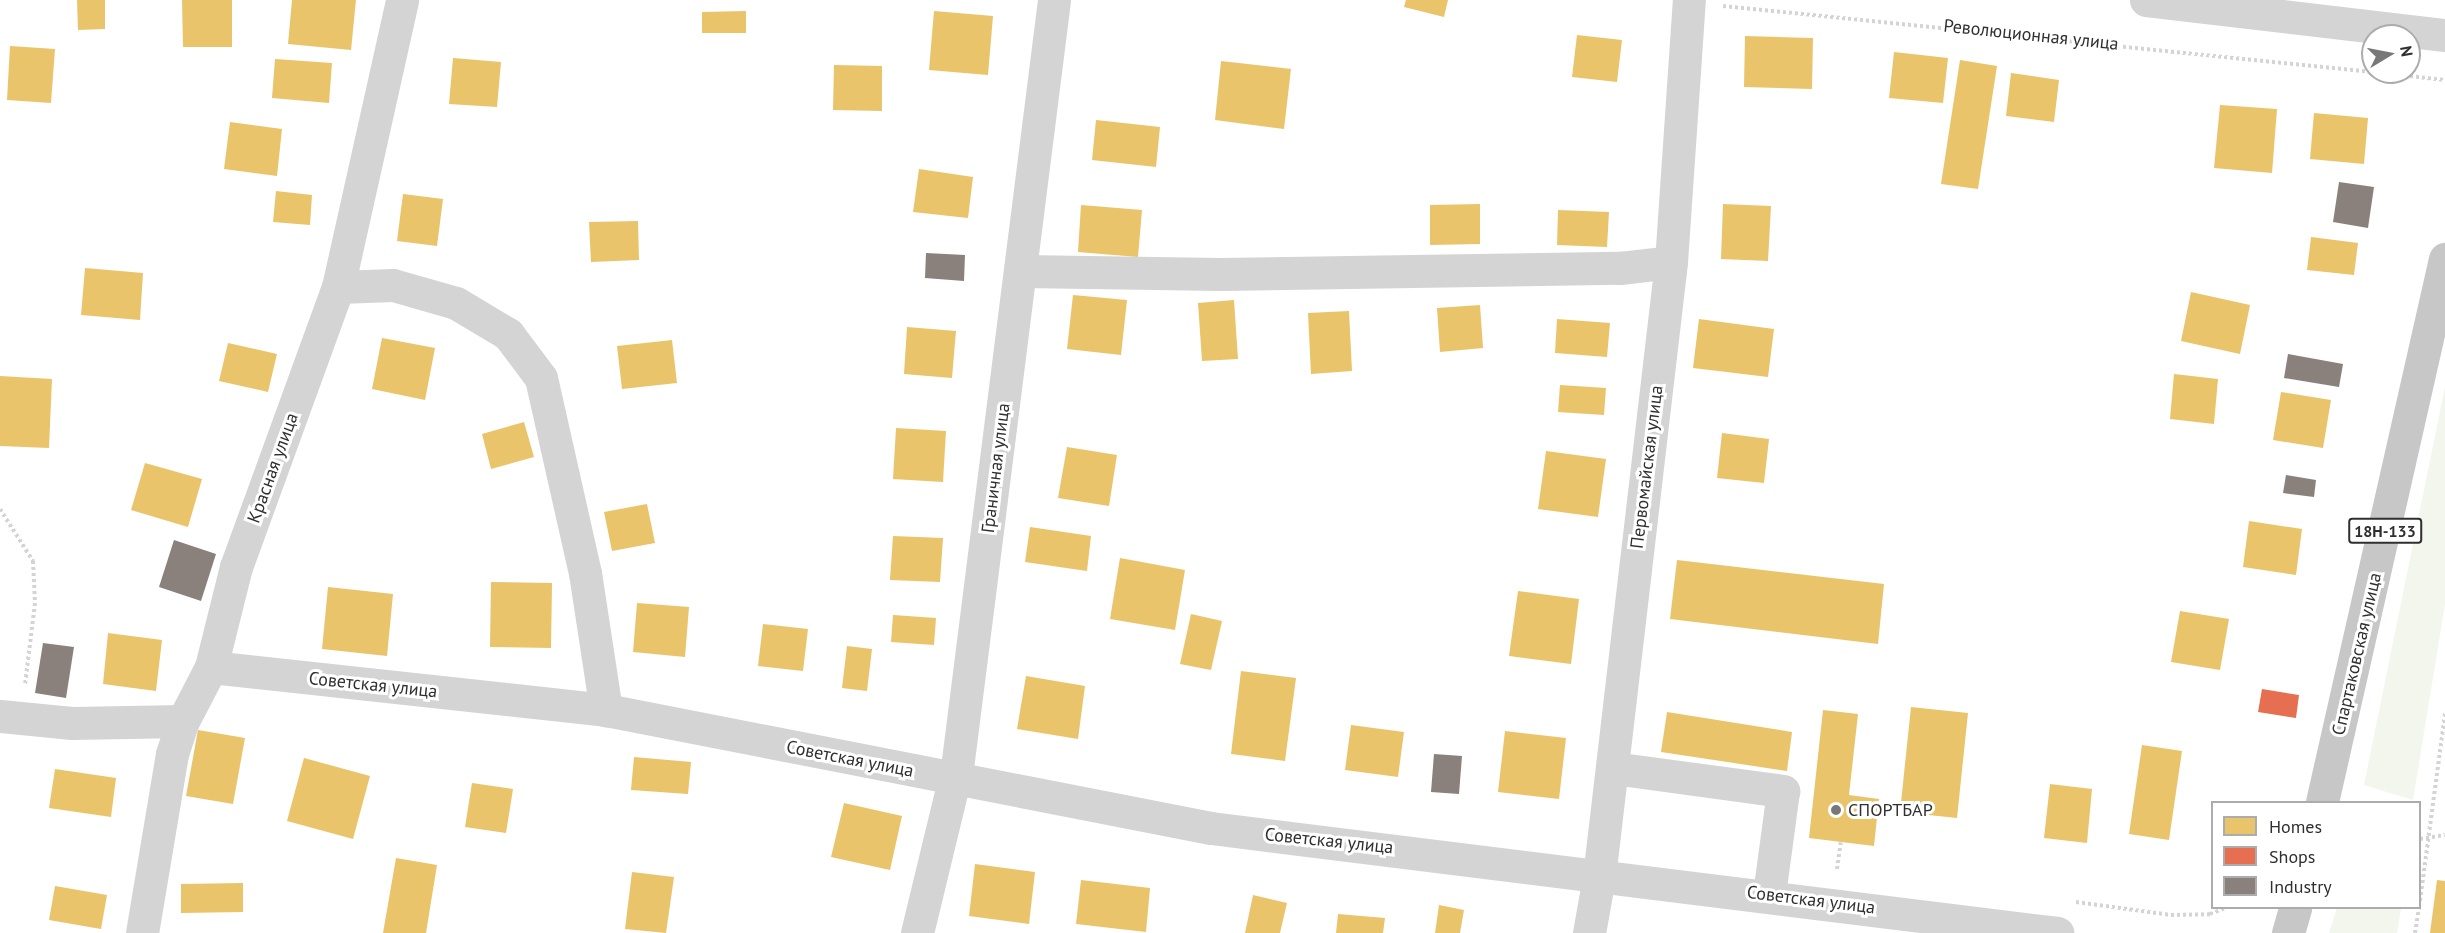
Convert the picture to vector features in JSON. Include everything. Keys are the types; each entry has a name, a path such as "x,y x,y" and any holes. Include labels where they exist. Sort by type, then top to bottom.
{"main road":[{"name":"Спартаковская улица","path":"2322,801 2445,259"},
{"path":"2288,933 2295,909"}],"street":[{"name":"Красная улица","path":"142,933 172,754 183,721 211,667 236,567 338,287 402,0"},
{"name":"Граничная улица","path":"918,933 955,780 1022,272 1054,0"},
{"path":"2146,0 2445,35"},
{"name":"Первомайская улица","path":"1589,933 1599,877 1613,768 1671,262 1689,1"},
{"path":"1022,272 1220,274 1620,268 1671,262"},
{"path":"338,287 393,285 456,303 508,334 541,378 585,573 606,710"},
{"name":"Советская улица","path":"211,667 606,710 955,780 1211,828 1599,877 1769,894 2058,933"},
{"path":"0,716 72,723 183,721"},
{"path":"1613,768 1783,791 1769,894"}],"path":[{"name":"Революционная улица","path":"1689,1 2361,71"},
{"name":"Революционная улица","path":"2421,77 2445,80"},
{"path":"0,509 33,561 35,603 24,690"},
{"path":"2421,892 2445,713"},
{"path":"2421,839 2445,835"},
{"path":"1837,869 1841,842"},
{"path":"2415,933 2419,909"}],"shaded area":[{"path":"2445,387 2445,604 2413,800 2364,785"},
{"path":"2337,909 2401,909 2397,933 2329,933"}],"building: Homes":[{"path":"77,0 105,0 105,29 78,30"},
{"path":"182,0 232,0 232,47 183,47"},
{"path":"292,0 356,0 351,50 288,44"},
{"path":"1406,0 1448,0 1444,17 1404,7"},
{"path":"746,11 746,33 702,33 702,12"},
{"path":"934,11 993,16 988,75 929,70"},
{"path":"1577,35 1622,40 1617,82 1572,77"},
{"path":"1745,36 1813,38 1812,89 1744,87"},
{"path":"10,46 55,49 51,103 7,100"},
{"path":"1894,52 1948,58 1943,103 1889,98"},
{"path":"453,58 501,62 497,107 449,104"},
{"path":"275,59 332,63 329,103 272,98"},
{"path":"1960,60 1997,66 1978,189 1941,184"},
{"path":"1221,61 1291,69 1284,129 1215,120"},
{"path":"834,65 882,66 882,111 833,110"},
{"path":"2011,73 2059,80 2054,122 2006,116"},
{"path":"2220,105 2277,109 2272,173 2214,168"},
{"path":"2314,113 2368,118 2364,164 2310,159"},
{"path":"1096,120 1160,127 1156,167 1092,160"},
{"path":"230,122 282,129 277,176 224,169"},
{"path":"919,169 973,177 968,218 913,212"},
{"path":"276,191 312,195 310,225 273,222"},
{"path":"403,194 443,199 437,246 397,241"},
{"path":"1480,204 1480,244 1430,245 1430,205"},
{"path":"1723,204 1771,206 1768,261 1721,259"},
{"path":"1081,205 1142,210 1138,257 1078,252"},
{"path":"1558,210 1609,212 1607,247 1557,245"},
{"path":"638,221 639,260 591,262 589,222"},
{"path":"2311,237 2358,243 2354,275 2307,270"},
{"path":"85,268 143,273 140,320 81,315"},
{"path":"2191,292 2250,305 2240,354 2181,341"},
{"path":"1073,295 1127,300 1121,355 1067,349"},
{"path":"1234,300 1238,359 1202,361 1198,303"},
{"path":"1480,305 1483,348 1440,352 1437,308"},
{"path":"1349,311 1352,371 1311,374 1308,313"},
{"path":"1557,319 1610,323 1607,357 1555,353"},
{"path":"1699,319 1774,329 1768,377 1693,368"},
{"path":"907,327 956,331 952,378 904,374"},
{"path":"382,338 435,348 425,400 372,389"},
{"path":"672,340 677,383 622,389 617,346"},
{"path":"228,343 277,354 268,392 219,381"},
{"path":"2174,374 2218,379 2214,424 2170,419"},
{"path":"0,376 52,379 49,448 0,446"},
{"path":"1560,385 1606,388 1604,415 1558,412"},
{"path":"2281,392 2331,400 2323,448 2273,440"},
{"path":"524,422 534,457 491,469 482,434"},
{"path":"896,428 946,431 943,482 893,479"},
{"path":"1722,433 1769,439 1764,483 1717,478"},
{"path":"1067,447 1117,455 1109,506 1058,498"},
{"path":"1546,451 1606,459 1598,517 1538,509"},
{"path":"145,463 202,479 188,527 131,510"},
{"path":"647,504 655,543 612,551 604,512"},
{"path":"2249,521 2302,529 2296,575 2243,567"},
{"path":"1030,527 1091,536 1087,571 1025,562"},
{"path":"893,536 943,538 940,582 890,580"},
{"path":"1120,558 1185,570 1175,630 1110,619"},
{"path":"1677,560 1884,584 1878,644 1670,619"},
{"path":"491,582 552,583 551,648 490,647"},
{"path":"328,587 393,594 387,656 322,649"},
{"path":"1518,591 1579,599 1571,664 1509,656"},
{"path":"637,603 689,607 685,657 633,652"},
{"path":"2180,611 2229,619 2220,670 2171,662"},
{"path":"1191,614 1222,621 1211,670 1180,664"},
{"path":"893,615 936,618 934,645 891,642"},
{"path":"763,624 808,629 803,671 758,666"},
{"path":"108,633 162,640 156,691 103,684"},
{"path":"847,646 872,649 867,691 842,688"},
{"path":"1241,671 1296,678 1285,761 1231,754"},
{"path":"1026,676 1085,686 1078,739 1017,729"},
{"path":"1911,707 1968,713 1957,818 1900,812"},
{"path":"1823,710 1858,714 1849,795 1879,799 1874,846 1809,838"},
{"path":"1667,712 1792,732 1787,771 1661,752"},
{"path":"1351,725 1404,732 1398,777 1345,770"},
{"path":"198,730 245,738 233,804 186,796"},
{"path":"1505,731 1566,738 1559,799 1498,792"},
{"path":"2142,745 2182,751 2169,840 2129,834"},
{"path":"634,757 691,762 688,794 631,790"},
{"path":"304,758 370,776 353,839 287,821"},
{"path":"55,769 116,778 111,817 49,808"},
{"path":"472,783 513,789 506,833 465,827"},
{"path":"2050,784 2092,789 2087,843 2044,838"},
{"path":"844,803 902,816 890,870 831,857"},
{"path":"396,858 437,865 426,933 383,933"},
{"path":"975,864 1035,872 1029,924 969,916"},
{"path":"632,872 674,877 666,933 625,929"},
{"path":"1081,880 1150,888 1146,932 1076,924"},
{"path":"2437,880 2445,881 2445,933 2430,933"},
{"path":"243,883 243,912 181,913 181,884"},
{"path":"55,886 107,895 101,929 49,920"},
{"path":"1253,895 1287,903 1280,933 1245,933"},
{"path":"1439,905 1464,910 1460,933 1435,933"},
{"path":"1338,914 1385,918 1383,933 1336,933"}],"building: Shops":[{"path":"2262,689 2299,695 2296,718 2258,712"}],"building: Industry":[{"path":"2339,182 2374,187 2368,228 2333,222"},
{"path":"926,253 965,255 964,281 925,278"},
{"path":"2288,354 2343,364 2339,387 2284,378"},
{"path":"2286,475 2316,480 2314,497 2283,493"},
{"path":"174,540 216,554 201,601 159,587"},
{"path":"43,643 74,647 66,698 35,693"},
{"path":"1434,754 1462,756 1459,794 1431,792"}],"place":[{"name":"СПОРТБАР","path":"1836,810"}]}
